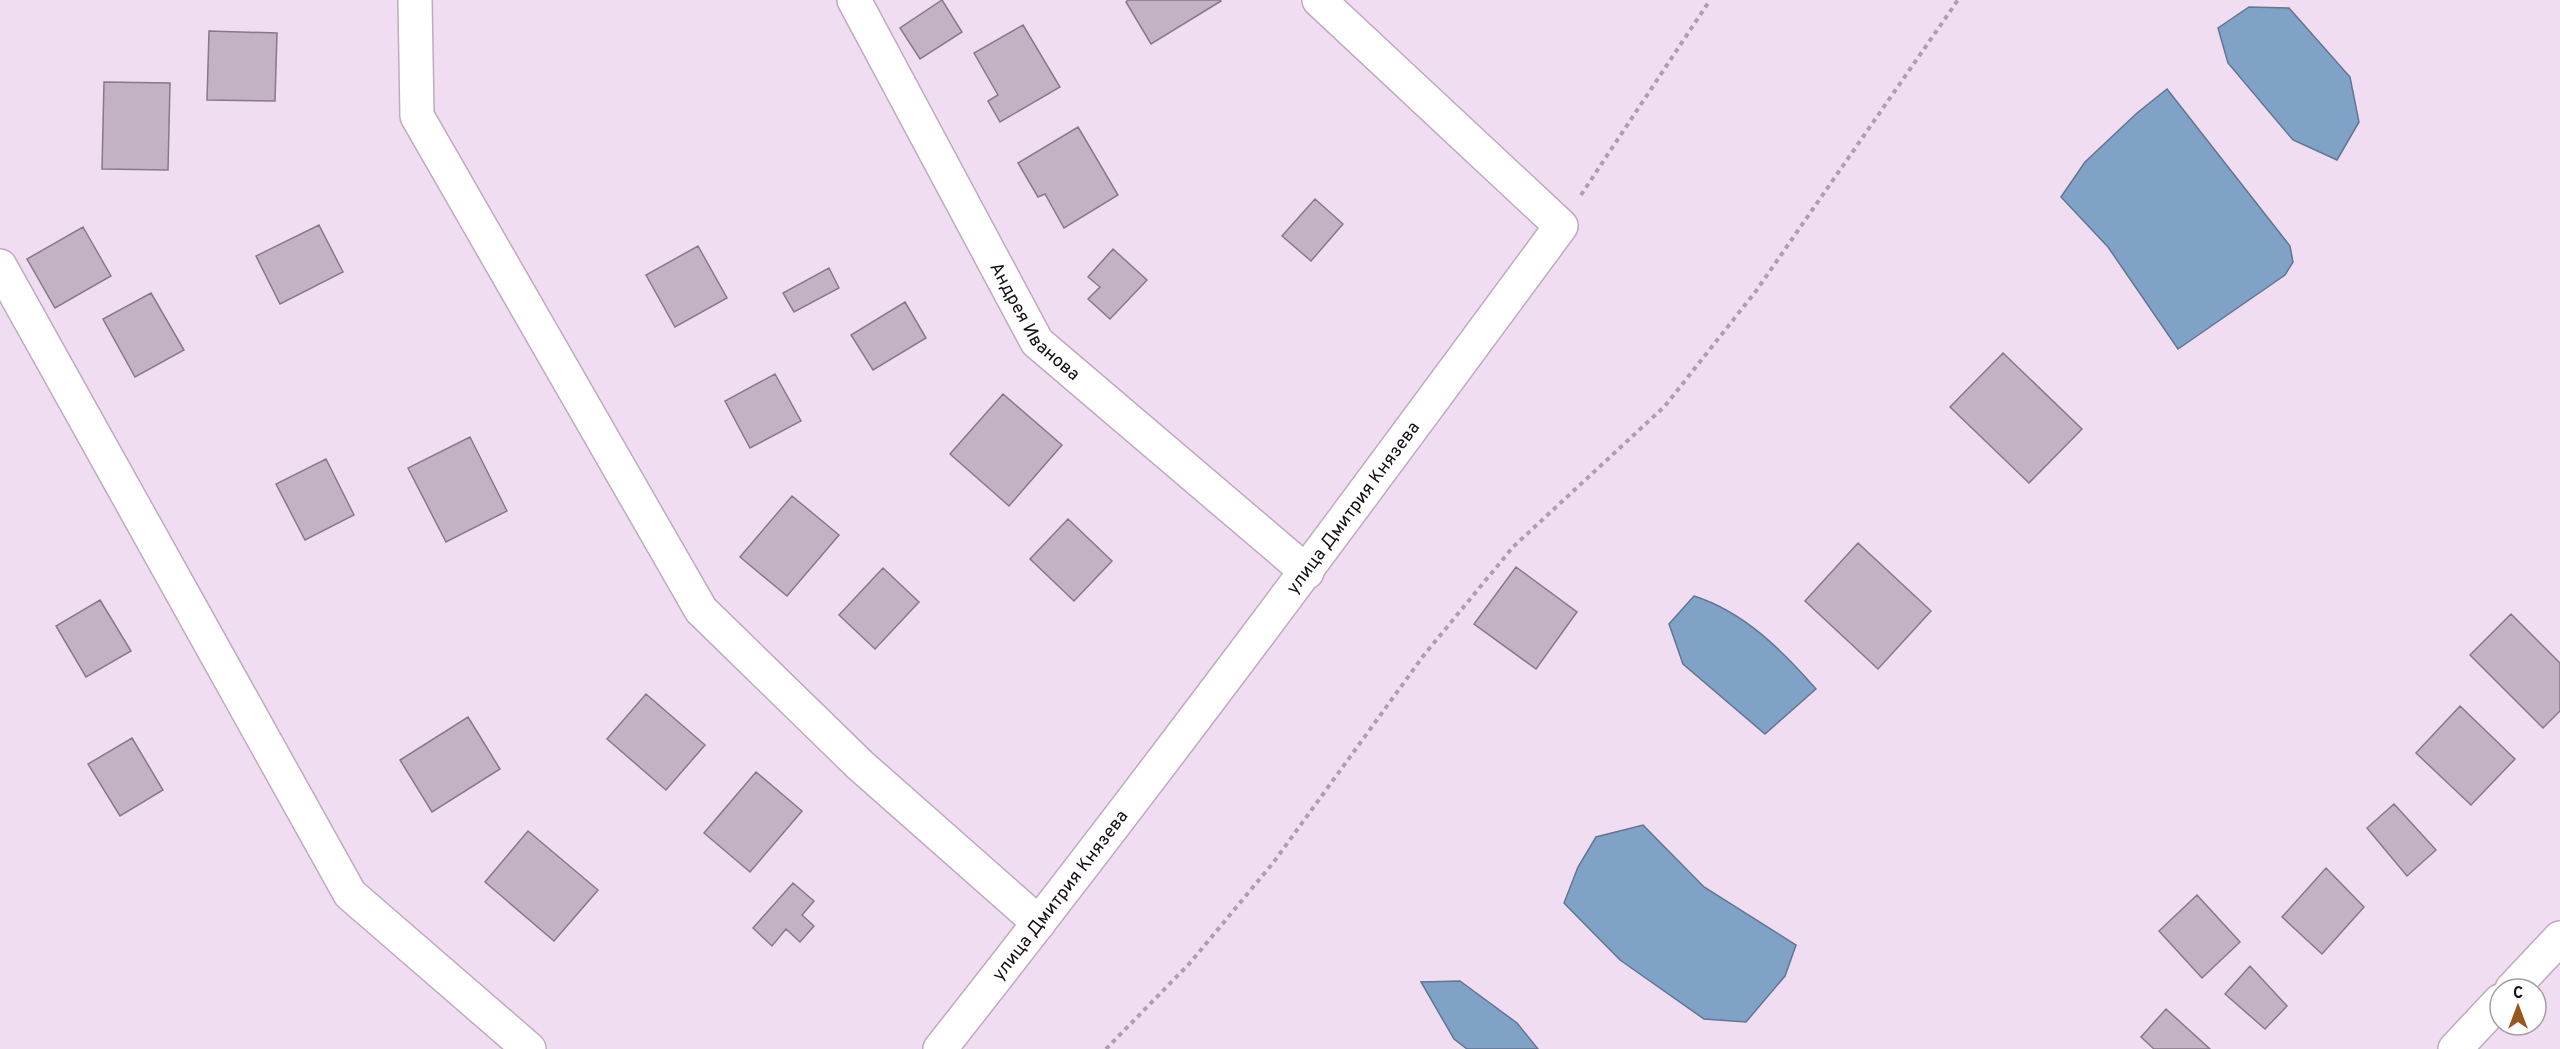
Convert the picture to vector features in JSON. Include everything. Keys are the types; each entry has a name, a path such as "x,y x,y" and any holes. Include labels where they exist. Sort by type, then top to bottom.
{"street":[{"path":"415,0 417,116 701,610 860,765 1039,923"},
{"name":"Андрея Иванова","path":"854,0 1038,342 1307,572"},
{"path":"1319,0 1561,226"},
{"name":"улица Дмитрия Князева","path":"940,1049 1307,572 1561,226"},
{"path":"0,266 350,894 529,1049"},
{"path":"2523,977 2560,938"},
{"path":"2455,1049 2488,1014"}],"path":[{"path":"1561,226 1710,0"},
{"path":"1106,1049 1191,963 1273,863 1424,655 1513,547 1665,406 1756,291 1958,0"}],"water":[{"path":"2249,7 2289,8 2350,77 2359,122 2337,160 2293,140 2228,63 2218,28"},
{"path":"2167,89 2290,246 2293,262 2285,275 2178,349 2108,247 2061,197 2085,162 2137,113"},
{"path":"1694,596 1746,622 1790,660 1816,689 1765,734 1683,664 1669,624"},
{"path":"1643,825 1704,887 1796,945 1785,976 1746,1022 1704,1019 1620,960 1564,903 1578,867 1596,837"},
{"path":"1460,981 1517,1023 1538,1049 1467,1049 1454,1039 1421,982"}],"building":[{"path":"942,0 962,32 920,59 900,28"},
{"path":"1128,0 1221,1 1151,44 1126,2"},
{"path":"1023,25 1060,87 1000,122 988,101 998,95 974,53"},
{"path":"209,31 277,33 275,101 207,100"},
{"path":"104,82 170,83 168,170 102,169"},
{"path":"1078,127 1118,195 1064,228 1045,194 1038,197 1018,163"},
{"path":"1315,199 1343,224 1311,261 1282,236"},
{"path":"319,225 343,272 280,304 256,256"},
{"path":"83,227 111,276 55,308 27,259"},
{"path":"698,246 727,298 675,327 646,275"},
{"path":"1113,249 1147,280 1110,319 1088,299 1100,287 1088,277"},
{"path":"829,268 839,288 794,312 783,293"},
{"path":"151,293 184,350 135,377 103,319"},
{"path":"905,302 926,338 873,370 851,335"},
{"path":"2003,353 2082,429 2029,483 1950,407"},
{"path":"775,374 801,421 750,448 725,401"},
{"path":"1003,394 1062,445 1009,506 950,454"},
{"path":"470,437 507,511 446,542 408,468"},
{"path":"326,459 354,515 305,540 276,484"},
{"path":"792,496 839,535 787,596 740,557"},
{"path":"1068,519 1112,561 1074,601 1030,559"},
{"path":"1858,543 1931,611 1878,669 1805,601"},
{"path":"1516,567 1577,612 1536,669 1474,624"},
{"path":"883,568 919,602 875,649 839,615"},
{"path":"100,600 131,651 86,677 56,626"},
{"path":"2511,614 2560,663 2560,711 2543,728 2470,655"},
{"path":"646,694 705,745 666,790 607,739"},
{"path":"2460,706 2515,759 2471,805 2416,753"},
{"path":"468,717 500,769 432,812 400,760"},
{"path":"132,738 163,790 120,816 88,764"},
{"path":"756,772 802,811 750,872 704,833"},
{"path":"2394,804 2436,850 2407,876 2367,828"},
{"path":"528,831 598,890 554,941 485,882"},
{"path":"2326,868 2364,907 2322,954 2282,917"},
{"path":"793,883 814,901 802,915 814,926 800,942 786,929 772,946 753,928"},
{"path":"2197,895 2240,942 2202,978 2159,931"},
{"path":"2250,966 2287,1006 2265,1029 2225,994"},
{"path":"2166,1009 2210,1049 2154,1049 2141,1037"}]}
